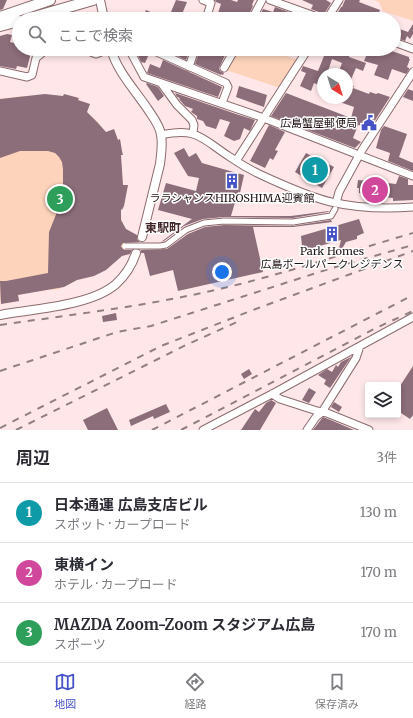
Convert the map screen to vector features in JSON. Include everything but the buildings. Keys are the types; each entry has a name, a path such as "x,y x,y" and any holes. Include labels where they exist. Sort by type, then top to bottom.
{"main road":[{"path":"15,12 50,0"},
{"path":"51,12 93,0"},
{"path":"0,17 12,13"},
{"path":"0,26 12,23"}],"street":[{"path":"100,0 103,12"},
{"path":"203,0 212,2 208,12"},
{"path":"256,12 262,0"},
{"path":"270,0 303,12"},
{"path":"332,12 339,0"},
{"path":"401,45 413,49"},
{"path":"0,71 27,77 32,75 36,58 38,56"},
{"path":"114,56 118,67 157,123 161,135 160,164 142,237"},
{"path":"133,56 144,77 220,104 222,103 413,176"},
{"path":"165,56 227,84 228,87 222,103"},
{"path":"189,67 193,56"},
{"path":"224,68 231,56"},
{"path":"236,161 304,56"},
{"path":"125,246 166,245 186,230 204,222 293,222 331,216 339,192 360,155 413,72"},
{"path":"161,83 177,105 192,120 194,125 193,133"},
{"path":"161,135 183,132 193,133 208,140 236,161 258,173 335,206 413,207"},
{"path":"0,315 62,305 100,294 121,279 130,267 136,254"},
{"path":"203,430 413,317"},
{"path":"307,430 316,417 322,412 356,358 360,346"},
{"path":"272,394 370,430"}],"shaded area":[{"path":"374,0 413,0 413,21 401,17 401,12 383,11 379,2"},
{"path":"233,56 287,56 298,60 280,88 226,70"},
{"path":"35,96 88,113 98,122 108,136 122,222 125,228 131,232 119,258 107,269 91,277 77,280 59,289 50,290 50,286 17,292 19,301 1,304 0,99"}],"railway":[{"path":"0,325 130,306 206,292 284,272 413,233"},
{"path":"0,371 117,332 151,326 332,268 413,245"},
{"path":"0,428 161,346 253,310 413,251"},
{"path":"152,430 413,295"},
{"path":"181,430 376,328 413,311"},
{"path":"16,430 186,345 237,322"}],"place":[{"name":"広島蟹屋郵便局","path":"369,123"},
{"name":"日本通運 広島支店ビル","path":"315,170"},
{"name":"ララシャンスHIROSHIMA迎賓館","path":"232,181"},
{"name":"東横イン","path":"375,190"},
{"name":"MAZDA Zoom-Zoom スタジアム広島","path":"60,199"},
{"name":"Park Homes 広島ボールパークレジデンス","path":"332,234"}],"district":[{"name":"東駅町","path":"163,227"}]}
